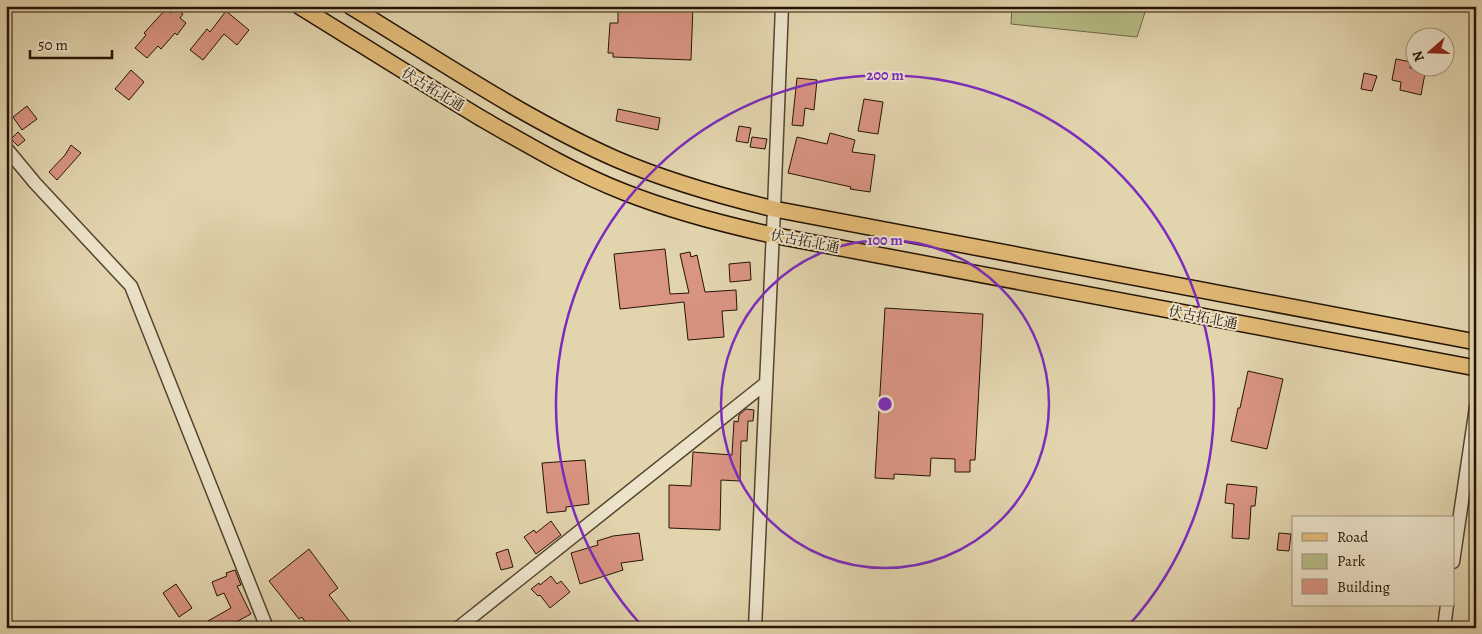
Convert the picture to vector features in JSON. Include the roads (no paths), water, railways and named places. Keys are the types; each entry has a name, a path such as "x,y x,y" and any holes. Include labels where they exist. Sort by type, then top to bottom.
{"main road":[{"name":"伏古拓北通","path":"299,6 467,110 530,146 575,170 623,192 668,208 721,224 772,236 1476,368"},
{"name":"伏古拓北通","path":"350,6 572,138 616,159 711,193 774,209 1476,342"}],"street":[{"path":"755,628 782,6"},
{"path":"6,148 35,184 131,286 267,628"},
{"path":"458,628 766,383"},
{"path":"1454,555 1476,407"},
{"path":"1444,628 1447,606"}]}
